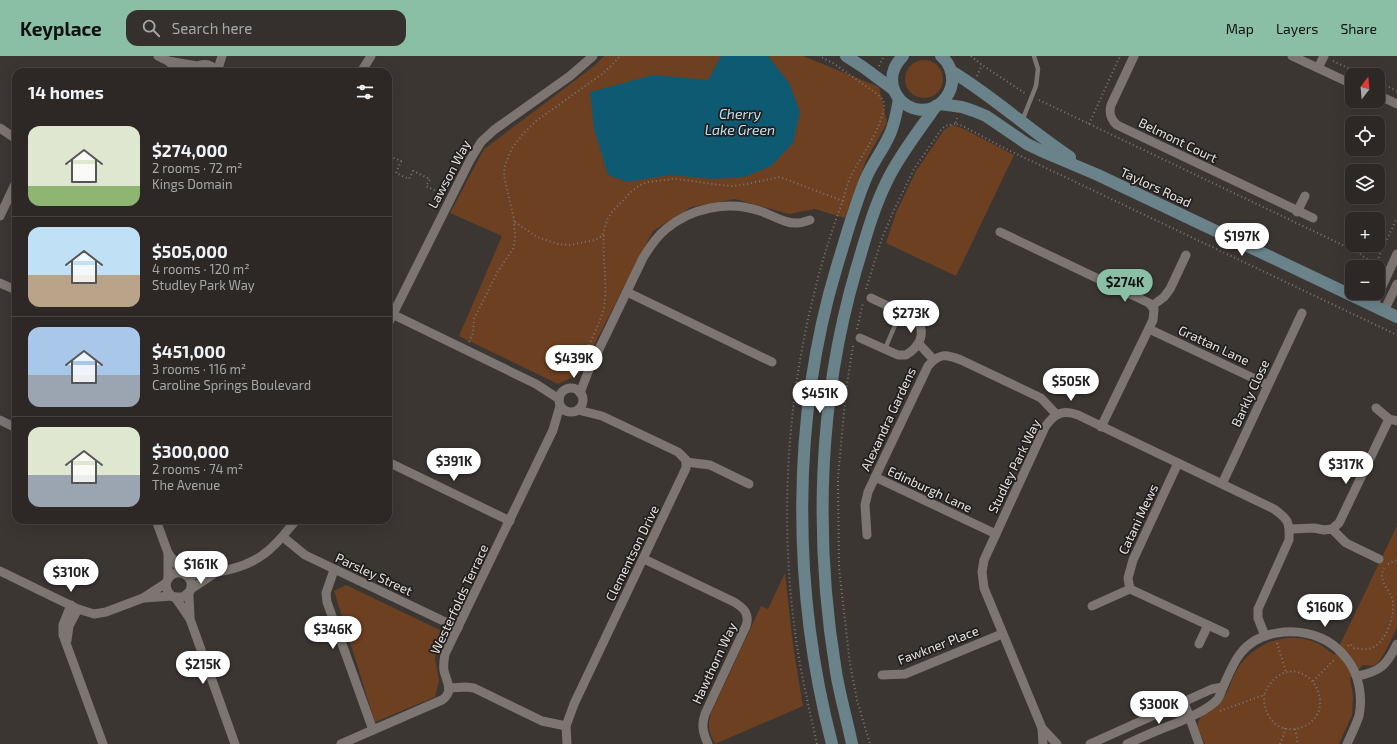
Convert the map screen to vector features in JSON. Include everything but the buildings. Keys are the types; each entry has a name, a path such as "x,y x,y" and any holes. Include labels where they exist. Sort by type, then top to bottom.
{"main road":[{"path":"846,56 863,67 896,95"},
{"path":"832,744 812,649 806,590 802,493 804,445 816,353 834,274 850,223 867,177 875,159 890,134 895,121 896,95 892,81 893,71 897,62 903,56"},
{"path":"852,744 837,674 831,635 824,555 822,512 823,472 831,388 849,293 876,209 887,182 898,161 938,105 949,93 952,78 947,62"},
{"name":"Taylors Road","path":"947,62 972,84 1047,142 1098,175"},
{"name":"Taylors Road","path":"896,95 906,105 916,109 926,109 938,105 962,107 986,116 1027,144 1098,175 1397,317"}],"street":[{"path":"158,56 168,61 176,68"},
{"path":"218,68 222,56"},
{"path":"364,68 371,56"},
{"name":"Lawson Way","path":"392,314 470,160 481,142 494,130 570,76 593,56"},
{"name":"Belmont Court","path":"1134,56 1111,105 1110,114 1116,125 1297,212 1313,218"},
{"path":"1292,56 1345,81"},
{"path":"1318,68 1324,56"},
{"path":"168,61 212,66 214,68"},
{"path":"1385,98 1397,104"},
{"path":"12,132 0,128 12,136"},
{"path":"0,216 12,190"},
{"path":"1297,212 1305,196"},
{"path":"575,393 588,372 643,258 651,245 664,230 696,212 710,208 732,206 760,211 781,220 798,224 810,220"},
{"path":"1000,232 1149,303 1154,309 1153,320 1149,329 1101,427"},
{"path":"1378,308 1397,254"},
{"path":"1152,306 1164,297 1170,289 1186,255"},
{"path":"2,283 12,288"},
{"path":"1378,308 1397,284"},
{"path":"627,292 772,362"},
{"path":"857,339 898,355 906,355 919,344 922,334 921,326 918,320 866,297"},
{"name":"Barkly Close","path":"1222,484 1302,313"},
{"path":"392,314 536,384 560,403"},
{"name":"Grattan Lane","path":"1149,329 1268,385"},
{"path":"919,344 933,359"},
{"name":"Alexandra Gardens","path":"867,535 865,505 868,492 928,366 933,359 941,356 950,356 961,360 1041,398 1057,415"},
{"path":"536,384 575,393 602,416"},
{"path":"575,393 561,393 560,403 562,409 568,412 578,410 602,416 678,452 682,455 686,462 710,465 749,484"},
{"path":"575,393 582,403 578,410"},
{"name":"Westerfolds Terrace","path":"450,688 444,671 443,662 445,654 553,430 560,403"},
{"path":"1270,635 1258,618 1258,609 1289,540 1290,529 1314,528 1324,530 1332,529 1339,523 1393,420 1376,408"},
{"name":"Westerfolds Terrace","path":"553,430 568,412"},
{"name":"Studley Park Way","path":"1043,744 1042,728 984,588 982,572 984,560 1045,428 1051,420 1063,412 1070,412 1178,462 1274,509 1285,516 1290,529"},
{"path":"0,420 12,426"},
{"name":"Clementson Drive","path":"566,744 566,726 574,704 684,475 686,462"},
{"name":"Catani Mews","path":"1130,589 1128,578 1133,560 1178,462"},
{"path":"392,464 510,521"},
{"name":"Edinburgh Lane","path":"875,477 996,534"},
{"path":"157,524 168,554 191,582 190,619"},
{"path":"0,571 75,607 91,613 100,613 143,598 175,574 213,574 250,562 264,554 282,537 293,524"},
{"path":"1332,529 1346,543 1379,559"},
{"name":"Parsley Street","path":"282,537 305,555 334,570 458,628"},
{"path":"168,554 167,590 190,619 235,744"},
{"name":"Hawthorn Way","path":"644,559 734,602 744,608 747,614 748,622 705,714 702,724 704,735 708,744"},
{"path":"334,570 326,593 327,602 373,730"},
{"path":"143,598 183,597 213,574"},
{"path":"1092,606 1130,589 1225,633"},
{"path":"75,607 69,626 67,643 100,743"},
{"path":"1199,644 1208,625"},
{"path":"1127,744 1188,718 1218,699 1240,654 1251,644 1270,635 1300,632 1321,638 1342,652 1357,676 1361,700 1359,717 1347,744"},
{"name":"Fawkner Place","path":"882,675 905,674 1002,634"},
{"path":"1357,676 1369,674 1394,659 1397,644"},
{"path":"1090,744 1212,689 1223,687"},
{"path":"341,744 442,700 446,697 450,688 474,688 542,721 566,726"},
{"path":"1184,702 1188,718 1199,744"},
{"name":"Studley Park Way","path":"1042,728 1057,744"}],"lane":[{"path":"1022,123 1036,86 1038,70 1034,56"},
{"path":"885,349 900,311"}],"path":[{"path":"465,349 473,333 474,319 498,271 513,249 515,238 514,222 504,176 505,165 516,140 530,126 602,74 620,56"},
{"path":"788,490 791,439 802,353 815,290 829,239 850,178 879,126 884,106 877,94 833,63 819,56"},
{"path":"1089,124 1120,56"},
{"path":"1324,56 1349,68"},
{"path":"1385,85 1397,91"},
{"path":"870,744 857,700 850,664 839,568 838,478 846,390 866,297 882,238 914,169 941,130 945,126 955,124"},
{"path":"392,157 401,162 396,173 409,179 413,171 430,179 426,186 438,192"},
{"path":"514,222 537,237 558,244 584,243 595,240 602,236 608,218 631,192 640,185 660,180 685,180 732,186 780,177 843,201"},
{"path":"1377,260 1397,218"},
{"path":"1313,681 1350,644 1354,648 1368,649 1374,647 1381,641 1389,626 1393,613 1393,601 1382,580 1382,571 1385,566 1392,561 1397,560"},
{"path":"1270,635 1286,672"},
{"path":"1286,672 1292,672 1302,673 1313,681 1320,694 1321,704 1316,716 1307,725 1295,729 1285,728 1277,725 1270,719 1264,706 1264,695 1267,685 1274,678 1286,672"},
{"path":"1217,712 1264,695"},
{"path":"1280,744 1285,728"},
{"path":"1295,729 1298,744"}],"shaded area":[{"path":"604,56 803,56 879,87 887,123 866,160 845,218 815,209 789,214 735,199 691,207 653,231 579,374 558,384 459,336 502,236 450,213 484,149 594,66"},
{"path":"920,60 928,60 938,65 942,72 942,86 938,93 928,98 920,98 910,93 908,90 905,83 905,75 910,65 913,63"},
{"path":"952,125 964,129 1014,155 956,276 886,243 896,213 916,171 944,130"},
{"path":"1397,526 1397,628 1378,663 1373,666 1363,665 1350,678 1353,696 1352,715 1339,744 1205,744 1197,726 1201,715 1221,702 1227,693 1238,668 1254,651 1263,645 1274,641 1285,638 1296,638 1319,644 1335,655"},
{"path":"785,573 793,646 803,706 715,744 709,729 711,713 761,606 768,609"},
{"path":"346,585 444,632 435,658 439,681 435,697 375,722 334,591"}],"water":[{"name":"Cherry Lake Green","path":"721,56 768,56 789,83 800,112 793,143 771,166 744,177 713,179 670,175 627,182 608,175 594,129 590,92 653,75 708,80"}]}
